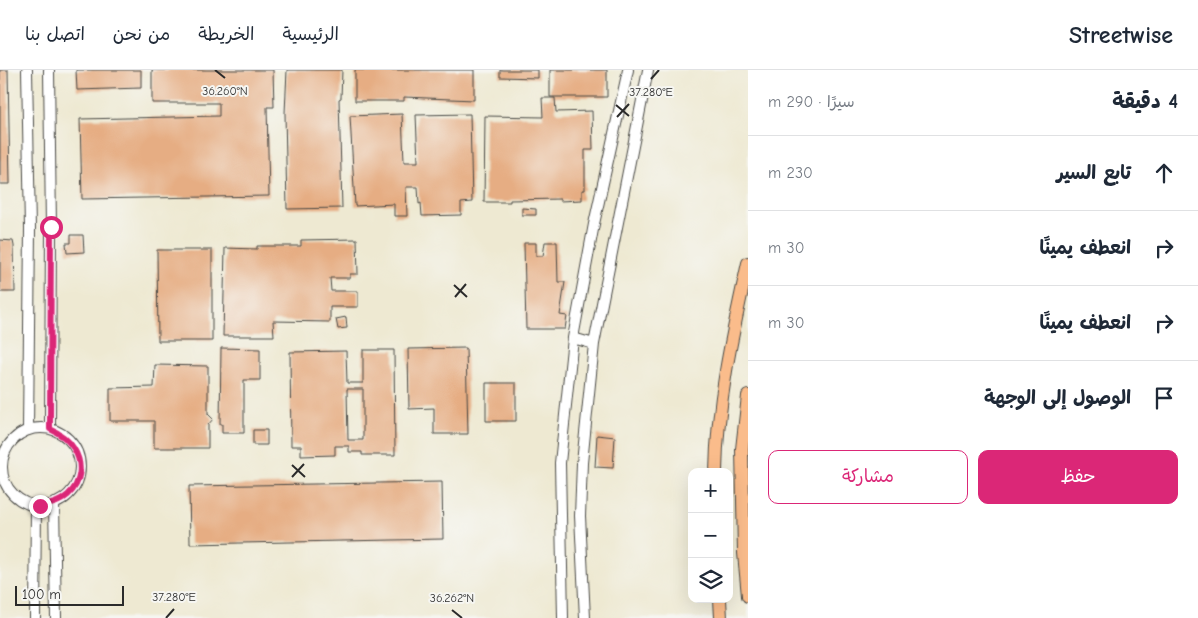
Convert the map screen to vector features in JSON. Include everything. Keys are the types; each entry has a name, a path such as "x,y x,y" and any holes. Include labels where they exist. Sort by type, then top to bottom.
{"main road":[{"path":"716,468 716,449 728,353 748,263"},
{"path":"748,396 742,449 744,553 748,596"},
{"path":"720,603 722,618"}],"street":[{"path":"27,70 30,229 28,430"},
{"path":"49,70 51,227 50,429"},
{"path":"563,618 560,463 573,338 594,224 628,70"},
{"path":"586,618 580,516 582,463 594,344 648,70"},
{"path":"573,338 594,344"},
{"path":"50,429 62,434 71,442 77,453 80,465 79,476 69,494 50,505 36,505 19,499 10,490 4,478 2,465 4,454 18,436 28,430 50,429"},
{"path":"54,503 56,618"},
{"path":"35,618 36,505"}],"building":[{"path":"0,70 8,70 10,184 0,184"},
{"path":"76,70 141,70 141,88 77,90"},
{"path":"152,70 273,70 274,107 267,107 269,196 82,199 80,119 219,116 219,103 152,103"},
{"path":"287,70 342,70 341,98 339,99 342,208 287,209 285,113"},
{"path":"355,70 474,70 474,100 404,97 404,101 355,101"},
{"path":"500,70 538,70 538,78 500,77"},
{"path":"550,70 607,70 607,97 550,97"},
{"path":"542,98 555,98 556,112 592,111 593,150 585,150 585,190 582,190 582,200 484,202 485,116 543,117"},
{"path":"402,114 404,162 418,162 416,115 470,114 472,202 461,203 461,215 422,216 418,187 406,187 407,216 394,216 394,204 355,206 350,116"},
{"path":"522,208 536,209 536,215 522,215"},
{"path":"71,235 83,235 84,252 67,253 66,243 71,243"},
{"path":"357,239 358,274 350,274 350,278 330,278 331,291 358,291 358,307 330,307 330,322 273,321 274,336 223,336 225,248 257,249 257,246 301,246 301,240"},
{"path":"0,240 13,241 15,292 0,292"},
{"path":"545,242 557,242 558,282 565,282 560,315 567,316 565,329 526,329 524,243 536,243 536,256 543,256"},
{"path":"157,250 212,250 212,341 158,341"},
{"path":"346,317 347,328 338,329 336,319"},
{"path":"221,348 260,349 260,380 244,380 244,433 222,433 222,424 220,424"},
{"path":"466,348 468,434 434,434 434,408 409,409 408,349"},
{"path":"363,350 394,350 395,455 362,455 362,452 349,452 349,446 335,446 335,455 301,456 301,446 291,446 290,352 346,351 347,383 363,383","holes":["347,389 363,389 363,440 348,440"]},
{"path":"155,365 208,366 208,414 213,419 208,425 208,448 154,448 154,421 110,421 110,388 154,387"},
{"path":"486,383 516,383 516,421 486,421"},
{"path":"253,430 267,430 267,445 253,445"},
{"path":"597,435 615,437 613,468 595,467"},
{"path":"442,482 443,539 190,544 189,486"}],"route":[{"path":"40,506 60,501 69,494 79,476 80,465 77,453 71,442 62,434 50,429 51,227"}]}
